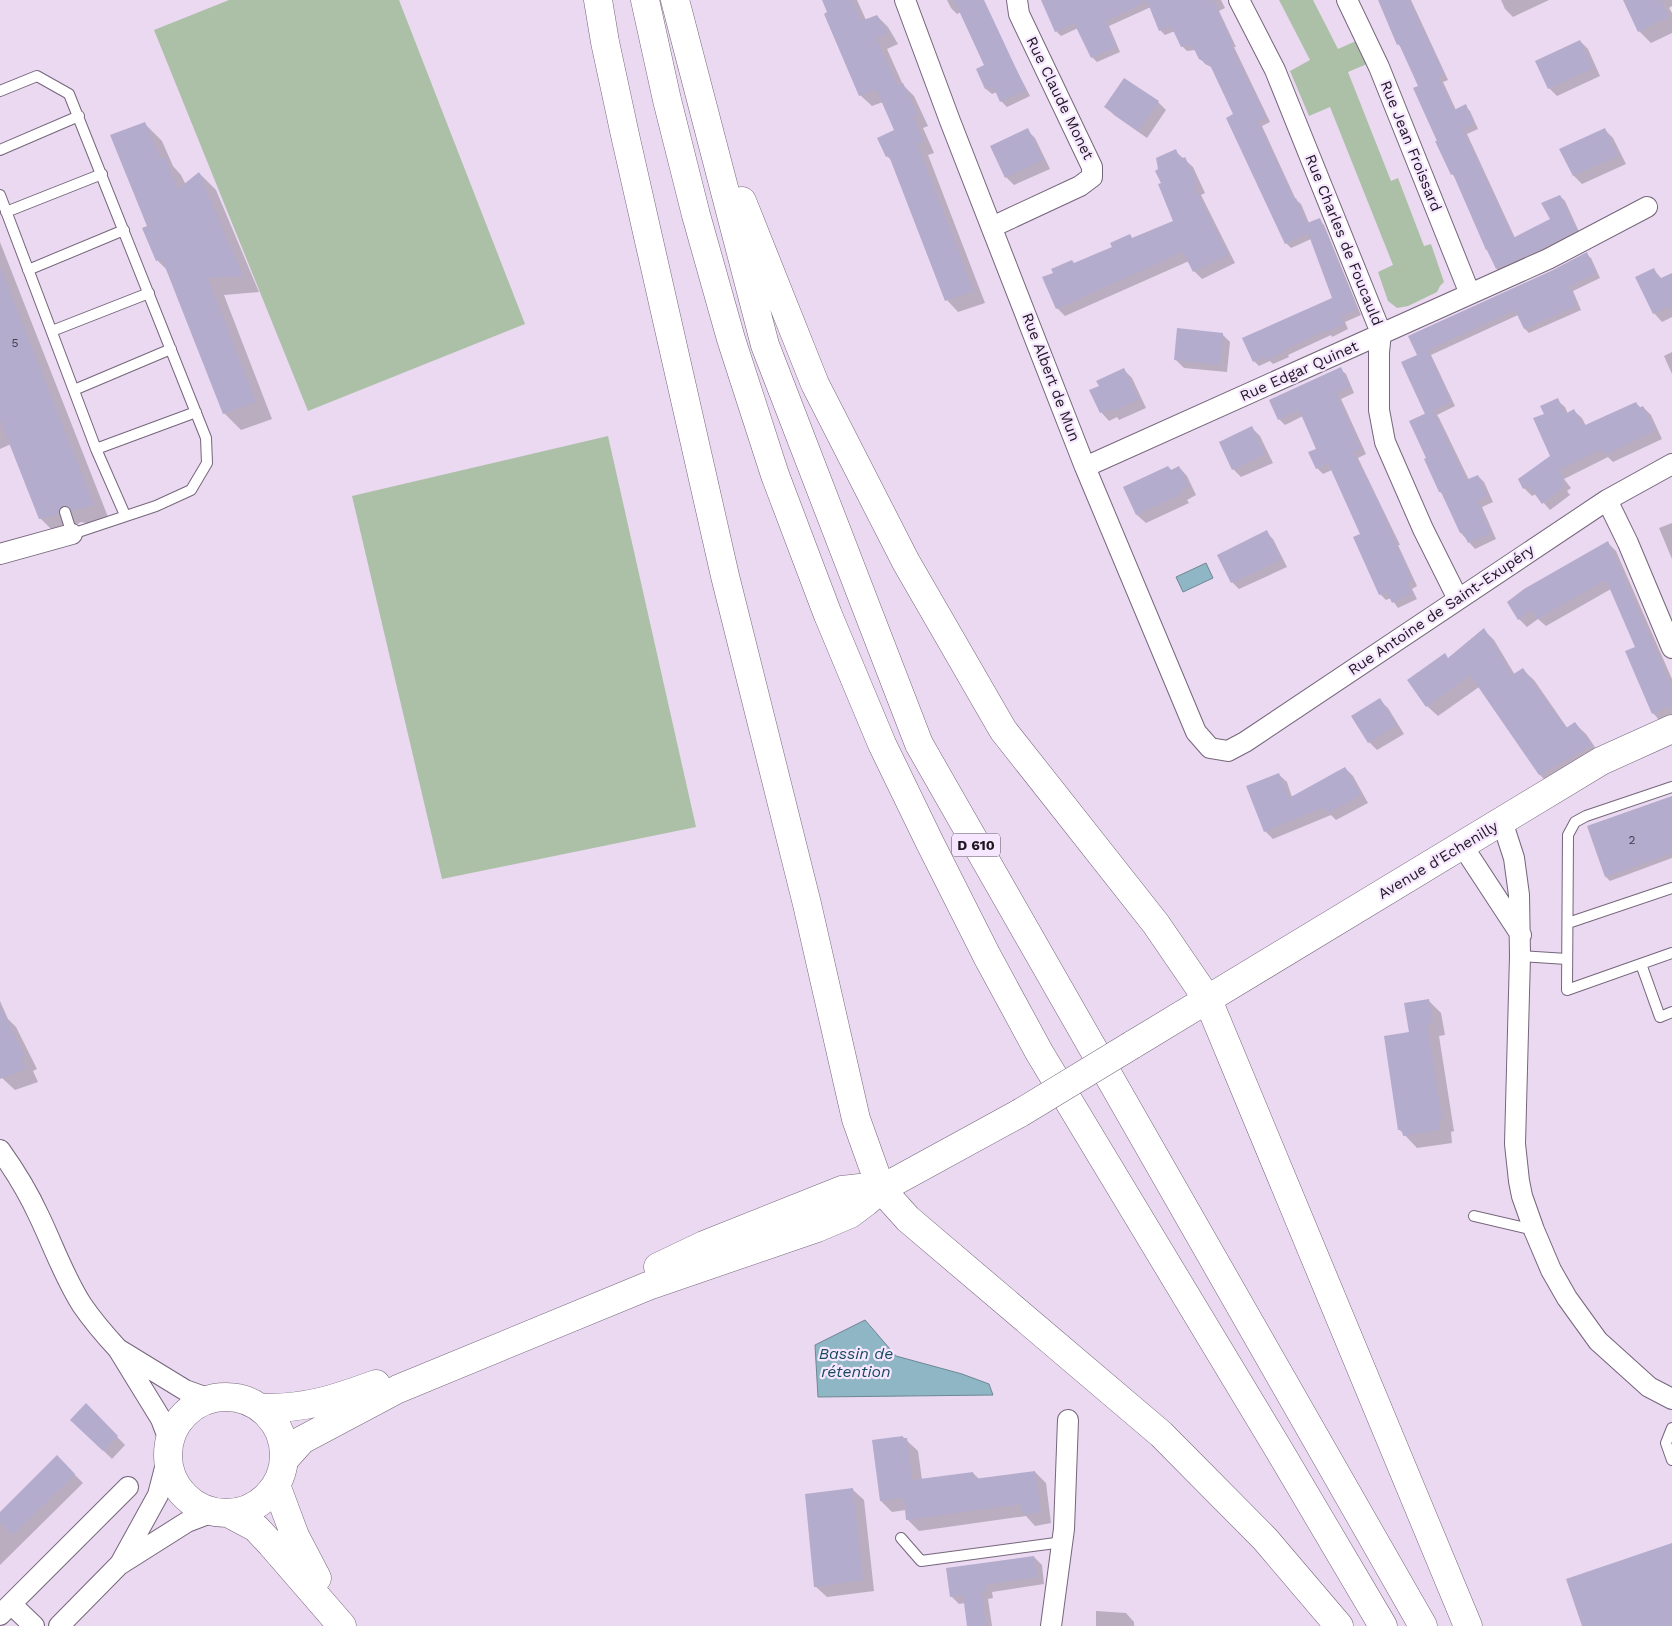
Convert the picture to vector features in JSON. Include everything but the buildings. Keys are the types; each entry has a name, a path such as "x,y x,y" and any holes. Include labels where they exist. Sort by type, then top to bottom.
{"main road":[{"path":"598,0 625,135 725,576 807,904 856,1119 881,1189 908,1220 1161,1434 1265,1539 1339,1626"},
{"name":"D 610","path":"645,0 666,100 731,339 789,512 828,615 882,744 987,956 1039,1052 1383,1626"},
{"name":"D 610","path":"675,0 765,345 919,744 1423,1626"},
{"path":"699,93 815,384 906,562 1003,730 1156,924 1208,1000 1468,1626"},
{"name":"Avenue d'Echenilly","path":"280,1472 302,1440 398,1389 648,1286 816,1228 850,1214 881,1189 1020,1113 1601,761 1672,729"},
{"path":"261,1408 284,1408 315,1404 347,1395 618,1285 704,1245 842,1190 860,1188 881,1189"},
{"path":"221,1512 242,1511 256,1505 267,1496 280,1472 284,1445 280,1431 272,1418 248,1400 234,1396 210,1398 191,1407 180,1418 172,1430 168,1450 170,1474 177,1487 187,1499 199,1507 221,1512 256,1528 342,1626 296,1536 280,1472"}],"street":[{"name":"Rue Albert de Mun","path":"905,0 950,121 1085,467 1196,732 1210,748"},
{"name":"Rue Claude Monet","path":"992,226 1080,186 1092,177 1092,167 1019,14 1017,0"},
{"name":"Rue Charles de Foucauld","path":"1239,0 1275,70 1381,333 1379,352 1379,410 1385,442 1458,599"},
{"name":"Rue Jean Froissard","path":"1347,0 1379,67 1470,294"},
{"name":"Rue Edgar Quinet","path":"1085,467 1548,259 1647,207"},
{"name":"Rue Antoine de Saint-Exupéry","path":"1210,748 1228,751 1245,742 1607,500 1672,464"},
{"path":"1607,500 1628,543 1672,648"},
{"path":"0,554 72,534"},
{"path":"1502,821 1514,858 1519,895 1520,956 1515,1144 1521,1189 1534,1230 1551,1270 1598,1341 1649,1387 1672,1399"},
{"path":"1462,845 1520,935"},
{"path":"0,1150 18,1175 82,1304 100,1330 118,1349 160,1419 168,1450 158,1495 119,1566"},
{"path":"118,1349 185,1390 210,1398"},
{"path":"1051,1626 1063,1542 1068,1420"},
{"path":"34,1626 6,1609 128,1487"},
{"path":"59,1626 119,1566 187,1522 221,1512"}],"lane":[{"path":"0,91 37,76 70,94 206,438 207,463 190,490 156,506 72,534 65,512"},
{"path":"0,150 79,116"},
{"path":"6,212 102,174"},
{"path":"0,195 96,449 125,515"},
{"path":"28,270 124,230"},
{"path":"52,331 149,293"},
{"path":"74,390 171,349"},
{"path":"96,449 196,412"},
{"path":"1672,787 1586,816 1575,822 1568,835 1567,990 1672,953"},
{"path":"1568,923 1672,888"},
{"path":"1520,956 1567,959"},
{"path":"1641,964 1660,1017 1672,1012"},
{"path":"1474,1216 1534,1230"},
{"path":"1672,1428 1666,1443 1672,1460"},
{"path":"901,1538 922,1561 1063,1542"}],"green space":[{"path":"229,0 399,0 525,324 308,411 154,30"},
{"path":"1279,0 1313,0 1338,49 1356,41 1367,64 1348,72 1391,181 1398,178 1424,246 1431,244 1444,282 1437,292 1408,306 1397,308 1388,301 1378,272 1393,265 1330,107 1309,116 1290,71 1310,60"},
{"path":"608,436 696,827 442,879 352,496"}],"water":[{"path":"1206,563 1213,578 1183,592 1176,577"},
{"name":"Bassin de rétention","path":"865,1320 896,1356 962,1374 989,1384 993,1395 818,1397 815,1345"}]}
